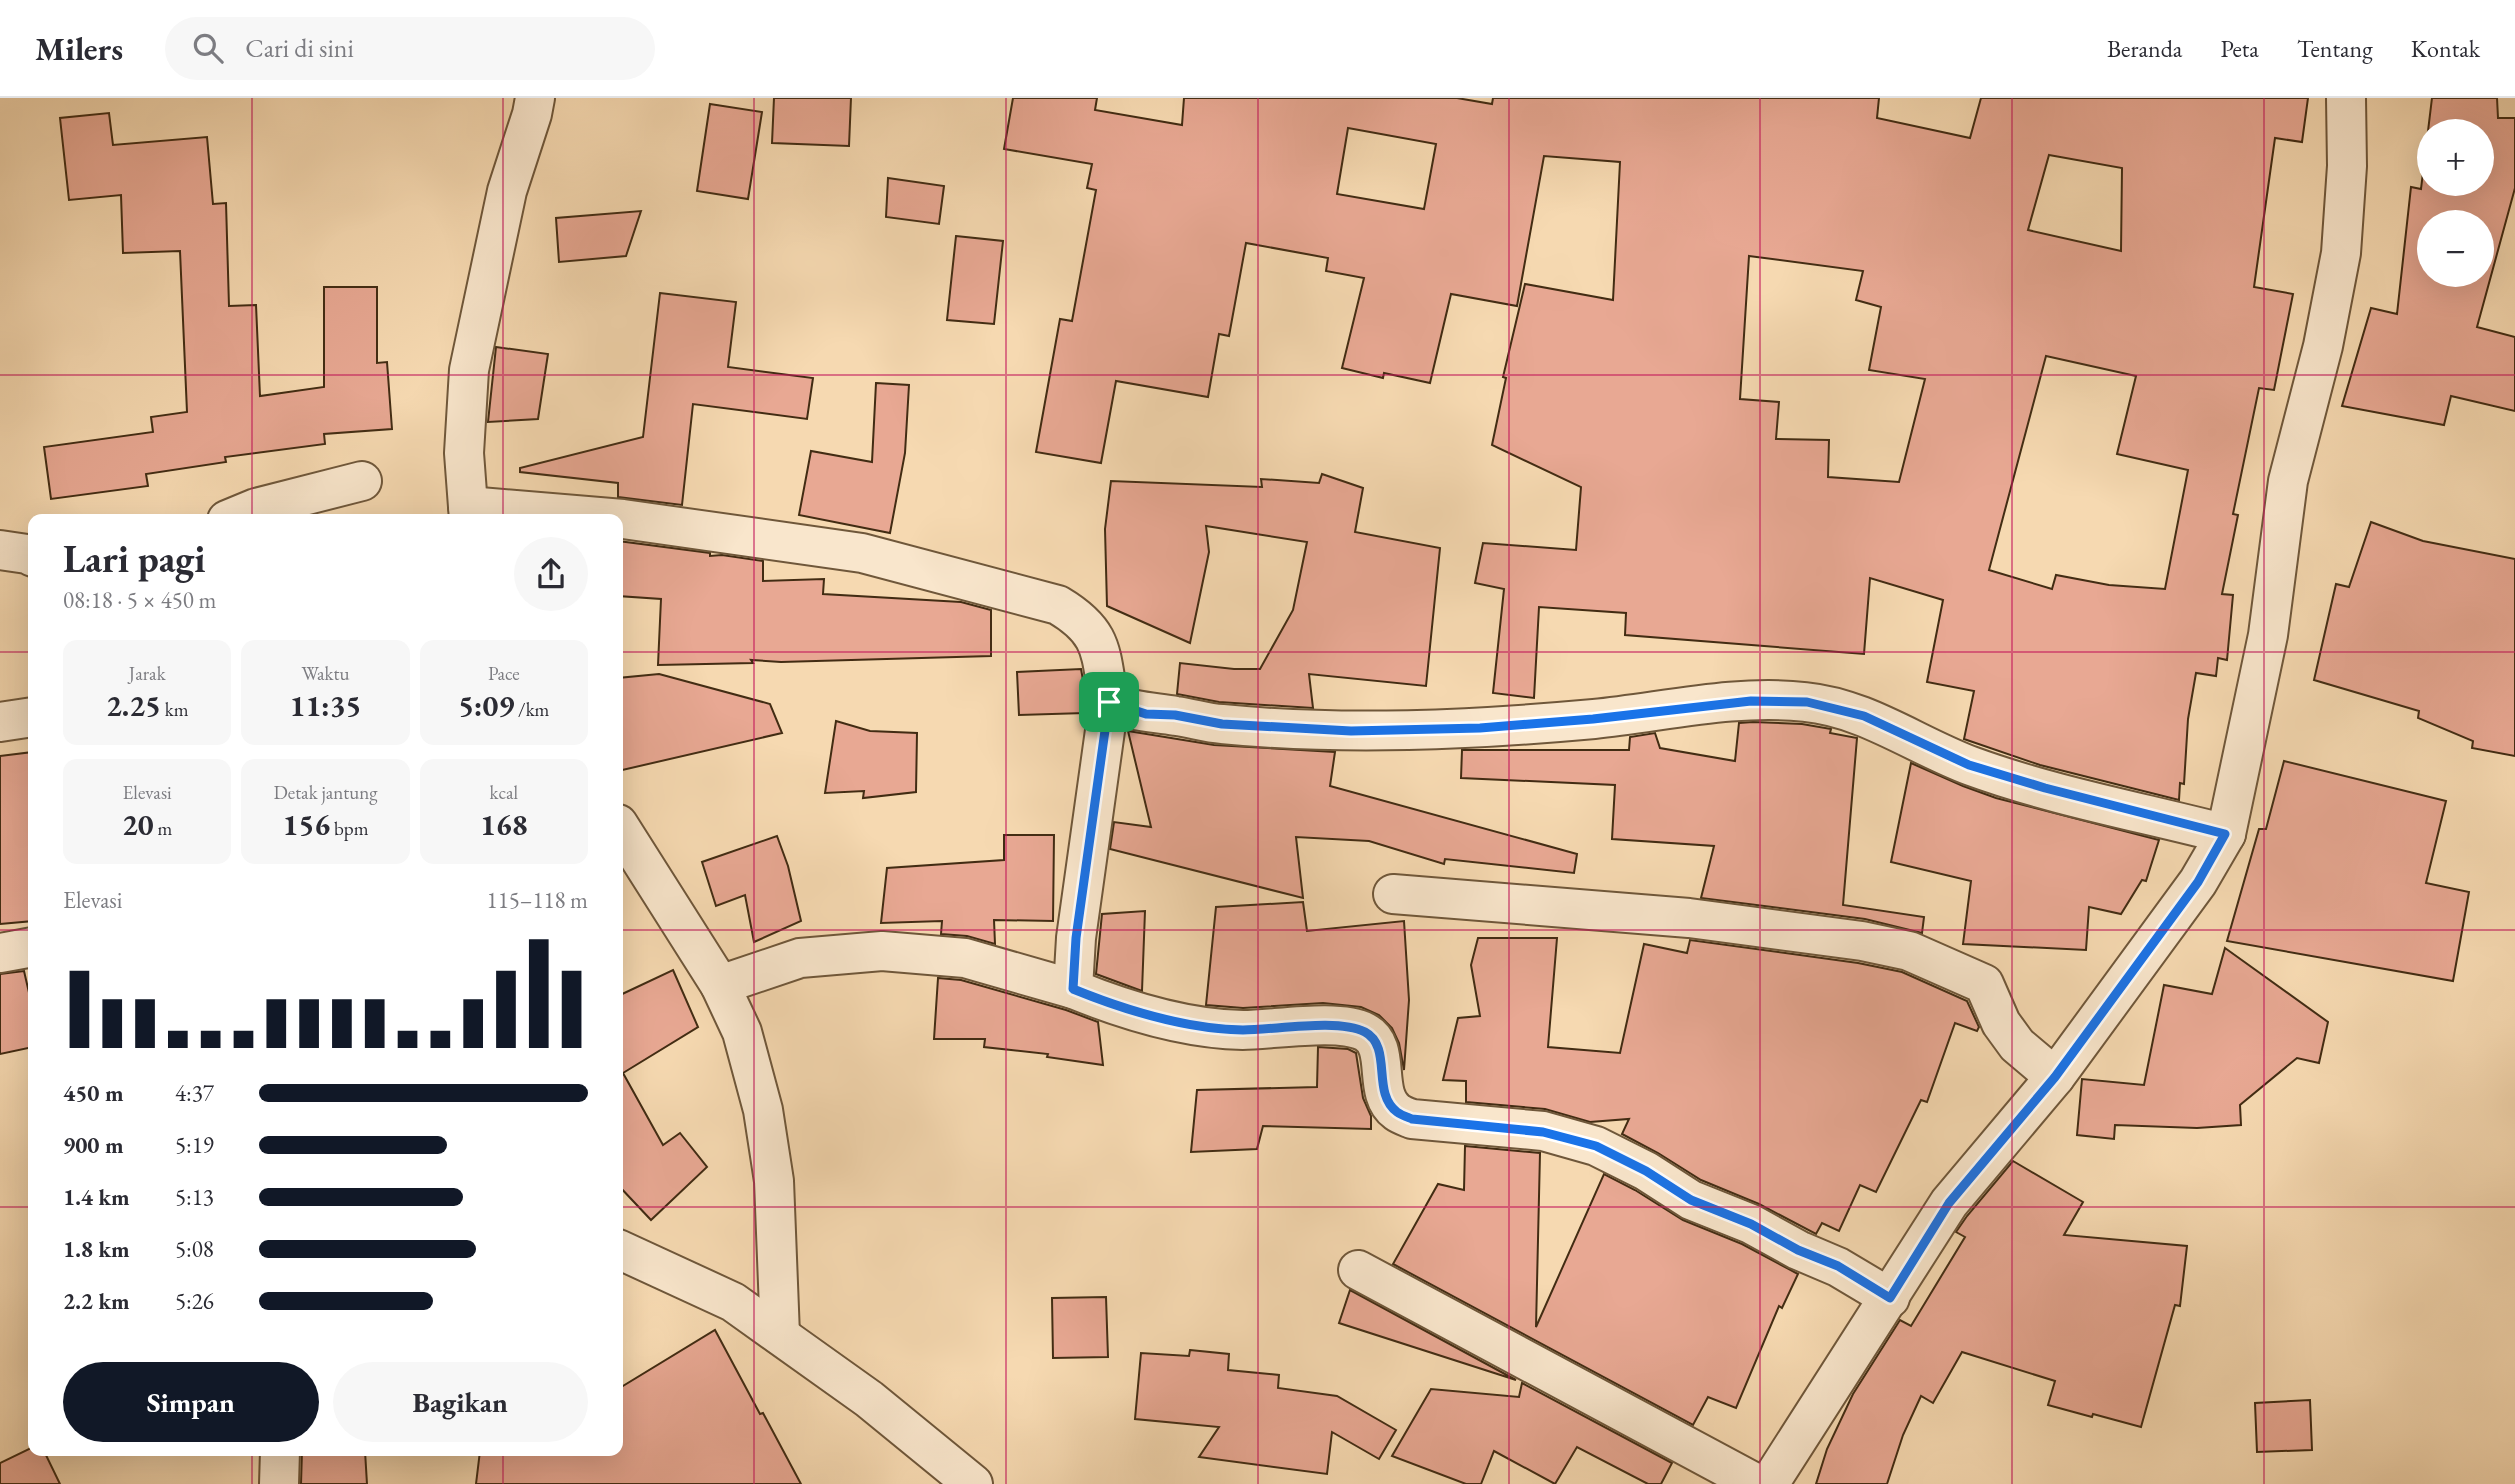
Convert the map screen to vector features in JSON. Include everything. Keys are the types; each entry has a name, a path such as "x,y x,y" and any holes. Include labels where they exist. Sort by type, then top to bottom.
{"street":[{"path":"494,514 468,513 464,453 469,370 507,191 535,98"},
{"path":"1769,1484 1949,1203 2055,1077 2198,882 2225,834 2268,635 2288,481 2323,346 2341,253 2347,166 2346,98"},
{"path":"242,514 362,481"},
{"path":"623,519 862,553 1058,605 1080,618 1098,641 1109,702 1076,938 1073,989"},
{"path":"0,550 28,554"},
{"path":"1109,702 1146,714 1175,715 1222,724 1351,731 1480,728 1593,719 1751,701 1807,702 1864,716 1969,765 2045,788 2225,834"},
{"path":"0,722 28,718"},
{"path":"623,832 720,985 742,1032 763,1110 774,1181 780,1335"},
{"path":"1393,894 1689,918 1862,941 1909,951 1984,984 2001,1023 2017,1045 2055,1077"},
{"path":"0,953 28,948"},
{"path":"720,985 800,958 882,951 965,958 1180,1024 1242,1030 1335,1026 1363,1031 1374,1038 1378,1048 1383,1090 1397,1112 1412,1119 1543,1132 1596,1146 1646,1171 1691,1200 1751,1224 1798,1250 1838,1266 1890,1298"},
{"path":"623,1251 733,1302 869,1399 973,1484"},
{"path":"1358,1270 1757,1484"},
{"path":"279,1484 281,1456"}],"building":[{"path":"774,98 851,98 849,146 772,143"},
{"path":"1013,98 1097,98 1095,110 1182,125 1184,98 1457,98 1492,104 1493,98 1879,98 1877,118 1970,138 1981,98 2308,98 2302,142 2275,138 2254,287 2293,294 2274,390 2259,388 2233,514 2238,515 2222,594 2233,595 2227,660 2218,658 2216,676 2196,673 2188,719 2184,784 2180,783 2179,800 2040,765 1964,739 1974,691 1927,682 1943,600 1870,578 1864,654 1625,635 1626,613 1539,607 1534,698 1493,693 1504,589 1475,583 1483,543 1576,550 1581,487 1492,445 1506,378 1503,377 1525,284 1613,300 1620,162 1544,156 1517,306 1451,294 1430,383 1384,373 1383,378 1342,368 1364,278 1326,271 1328,258 1246,243 1229,336 1219,334 1208,397 1116,381 1101,463 1036,452 1060,319 1072,321 1096,190 1087,188 1092,164 1004,149","holes":["1348,128 1436,144 1424,209 1337,194","2049,155 2122,168 2121,251 2028,230","1749,256 1863,271 1856,300 1881,307 1869,370 1925,379 1899,482 1828,477 1829,440 1776,439 1779,402 1740,399","2046,356 2136,376 2117,454 2188,470 2165,589 2109,585 2056,575 2052,589 1989,570"]},
{"path":"2432,98 2497,98 2498,118 2515,118 2515,188 2494,265 2494,210 2417,210 2417,287 2488,287 2477,327 2515,337 2515,411 2451,396 2444,425 2342,406 2371,308 2397,314 2411,187 2417,188 2417,196 2494,196 2494,119 2429,119"},
{"path":"710,104 762,112 748,199 697,191"},
{"path":"109,113 113,145 207,137 213,204 226,203 229,306 256,305 260,396 324,387 324,287 377,287 377,363 387,362 392,429 324,434 325,444 225,457 226,462 146,474 148,486 51,499 44,447 153,432 151,417 187,412 180,251 123,253 121,195 69,200 60,118"},
{"path":"888,178 944,186 939,224 886,217"},
{"path":"641,211 626,256 559,262 556,218"},
{"path":"956,236 1003,241 994,324 947,320"},
{"path":"660,293 736,302 728,367 813,378 807,419 693,404 682,505 618,497 618,483 520,472 520,468 643,437"},
{"path":"496,347 548,354 538,419 488,422"},
{"path":"876,383 909,385 905,453 890,533 799,515 811,451 872,462"},
{"path":"1322,474 1363,488 1355,532 1440,548 1426,686 1309,674 1313,708 1219,702 1177,694 1180,663 1260,669 1293,610 1307,542 1206,526 1209,552 1190,643 1107,606 1105,529 1111,481 1262,487 1261,479 1319,483"},
{"path":"2371,522 2423,541 2515,559 2515,756 2472,748 2473,741 2418,718 2419,711 2314,680 2336,584 2349,587"},
{"path":"623,542 710,553 710,556 722,555 763,561 763,581 824,579 823,594 961,602 991,610 991,656 781,662 751,660 753,663 658,665 661,599 623,596"},
{"path":"1081,669 1087,702 1085,713 1019,715 1017,672"},
{"path":"659,674 770,704 782,733 623,770 623,678"},
{"path":"836,721 870,731 917,733 916,792 863,798 864,791 825,793"},
{"path":"1739,723 1802,724 1831,729 1830,733 1857,738 1843,905 1924,917 1922,933 1865,919 1701,898 1714,846 1612,839 1615,785 1461,778 1462,750 1629,750 1630,737 1655,733 1660,748 1735,761"},
{"path":"1128,731 1214,745 1335,752 1330,786 1577,854 1574,873 1445,859 1444,864 1369,841 1296,837 1303,898 1110,849 1114,822 1151,827"},
{"path":"28,753 28,921 0,924 0,756"},
{"path":"2284,761 2446,801 2426,883 2469,892 2453,981 2227,941 2259,829 2266,829"},
{"path":"1911,763 1996,798 2159,840 2146,881 2142,880 2121,914 2089,907 2086,950 1963,944 1971,881 1891,862"},
{"path":"1004,835 1054,835 1053,921 994,920 995,944 967,936 941,934 942,921 881,923 887,868 1004,860"},
{"path":"777,836 788,866 801,921 754,942 745,895 716,906 702,862"},
{"path":"1303,902 1307,931 1404,921 1409,1000 1404,1070 1399,1043 1392,1028 1379,1015 1361,1007 1323,1003 1243,1008 1206,1005 1216,907"},
{"path":"1145,911 1142,991 1096,974 1102,914"},
{"path":"1478,938 1557,938 1548,1047 1620,1053 1644,944 1687,953 1690,940 1858,963 1902,972 1967,1001 1979,1027 1977,1031 1955,1023 1927,1102 1921,1100 1876,1192 1860,1185 1839,1231 1822,1223 1816,1234 1759,1204 1701,1180 1622,1134 1629,1119 1590,1122 1545,1109 1466,1102 1466,1081 1443,1080 1458,1018 1480,1016 1471,965"},
{"path":"2225,948 2328,1022 2319,1063 2297,1058 2240,1105 2241,1125 2197,1128 2115,1125 2114,1139 2077,1135 2082,1079 2144,1085 2164,985 2212,994"},
{"path":"673,970 698,1027 623,1073 623,994"},
{"path":"24,971 28,988 28,1048 0,1054 0,974"},
{"path":"938,978 961,980 1098,1022 1103,1065 1047,1057 1048,1054 984,1047 985,1039 934,1039"},
{"path":"1318,1047 1348,1049 1356,1053 1363,1098 1371,1116 1371,1129 1263,1126 1257,1149 1191,1152 1197,1090 1317,1087"},
{"path":"623,1073 663,1145 680,1133 707,1167 651,1220 623,1190"},
{"path":"1465,1146 1540,1153 1536,1327 1604,1174 1683,1220 1742,1244 1798,1274 1782,1308 1779,1306 1736,1408 1708,1397 1693,1425 1393,1264 1438,1184 1464,1190"},
{"path":"2013,1161 2083,1202 2064,1235 2187,1246 2180,1306 2175,1305 2141,1427 2048,1405 2055,1381 1962,1352 1933,1403 1921,1396 1903,1435 1887,1484 1816,1484 1827,1449 1853,1394 1900,1320 1911,1326 1965,1237 1956,1232"},
{"path":"1350,1290 1516,1380 1339,1323"},
{"path":"1106,1297 1108,1357 1053,1358 1052,1298"},
{"path":"715,1330 801,1484 476,1484 479,1456 623,1456 623,1386"},
{"path":"1190,1350 1229,1354 1228,1370 1279,1375 1278,1388 1337,1396 1396,1430 1379,1459 1332,1432 1327,1474 1199,1457 1219,1427 1135,1419 1141,1353 1189,1356"},
{"path":"1522,1383 1672,1463 1661,1484 1648,1484 1577,1447 1555,1484 1494,1451 1481,1484 1466,1484 1392,1456 1431,1389 1519,1397"},
{"path":"2310,1400 2312,1450 2257,1452 2255,1403"},
{"path":"28,1449 28,1456 46,1456 60,1484 0,1484 0,1463"},
{"path":"302,1456 365,1456 367,1484 301,1484"}],"route":[{"path":"1751,701 1807,702 1864,716 1969,765 2045,788 2225,834 2198,882 2055,1077 1949,1203 1890,1298 1838,1266 1798,1250 1751,1224 1691,1200 1646,1171 1596,1146 1543,1132 1412,1119 1397,1112 1383,1090 1378,1048 1374,1038 1363,1031 1335,1026 1242,1030 1180,1024 1073,989 1076,938 1109,702 1146,714 1175,715 1222,724 1351,731 1480,728 1593,719 1751,701"}]}
